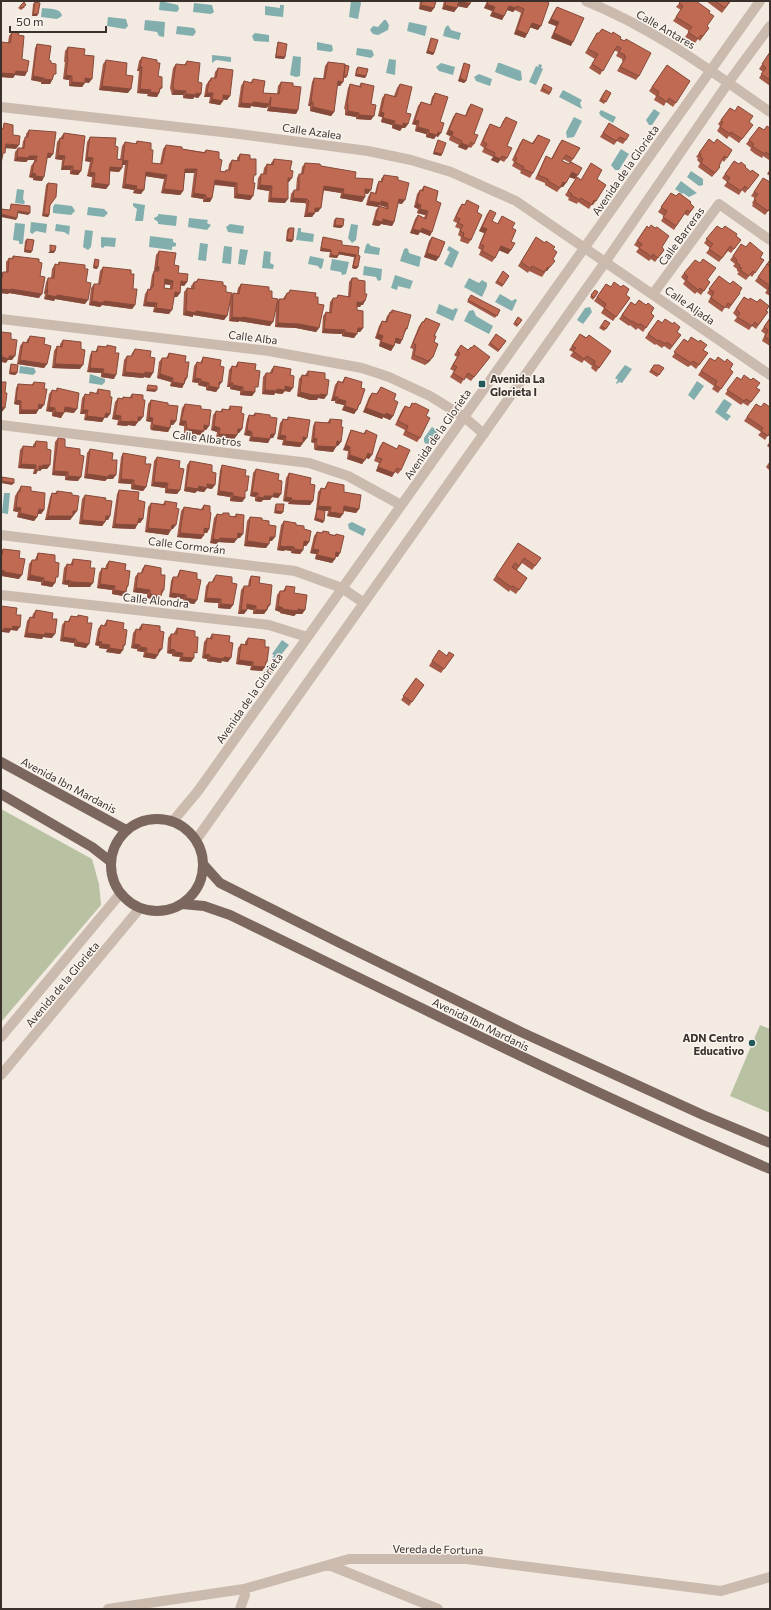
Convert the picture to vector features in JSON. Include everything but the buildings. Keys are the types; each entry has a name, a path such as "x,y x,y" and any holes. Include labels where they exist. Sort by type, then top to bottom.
{"main road":[{"name":"Avenida Ibn Mardanis","path":"1,762 126,830"},
{"path":"1,794 92,847 110,861"},
{"path":"161,818 173,821 186,829 196,840 201,852 203,864 201,880 194,893 182,904 169,910 154,911 140,908 129,902 120,894 112,878 110,861 112,849 118,838 126,830 136,823 148,819 161,818"},
{"name":"Avenida Ibn Mardanis","path":"203,864 220,883 353,950 520,1032 703,1115 770,1143"},
{"name":"Avenida Ibn Mardanis","path":"182,904 204,906 230,915 508,1051 692,1136 770,1169"}],"street":[{"name":"Calle Antares","path":"586,1 649,31 711,70 770,112"},
{"name":"Avenida de la Glorieta","path":"173,821 198,791 760,1"},
{"path":"196,840 606,261 728,83 770,26"},
{"name":"Calle Azalea","path":"1,107 246,134 368,151 411,160 451,172 516,201 566,237 585,247 596,255"},
{"name":"Calle Barreras","path":"653,294 719,204 770,240"},
{"name":"Calle Aljada","path":"596,255 770,375"},
{"name":"Calle Alba","path":"1,319 269,351 362,368 389,377 430,396 464,417 484,434"},
{"name":"Calle Albatros","path":"1,425 309,463 348,476 401,505"},
{"name":"Calle Cormorán","path":"1,535 295,571 342,588 364,603"},
{"name":"Calle Alondra","path":"1,595 269,625 307,637"},
{"name":"Avenida de la Glorieta","path":"1,1036 120,894"},
{"name":"Avenida de la Glorieta","path":"1,1075 140,908"},
{"path":"350,1559 364,1579"},
{"name":"Vereda de Fortuna","path":"108,1609 244,1589 350,1559 467,1559 721,1591 770,1577"},
{"path":"329,1565 433,1608"},
{"path":"240,1609 245,1595 244,1589"}],"green space":[{"path":"1,809 92,859 99,884 101,905 1,1022"},
{"path":"760,1025 770,1029 770,1113 730,1096"}],"water":[{"path":"160,1 178,5 179,9 177,12 159,10"},
{"path":"351,1 360,1 361,3 358,19 349,17"},
{"path":"194,3 212,5 214,12 211,14 193,12"},
{"path":"280,5 284,5 283,17 265,15 265,6 280,8"},
{"path":"42,8 57,10 62,16 57,19 41,17"},
{"path":"108,17 126,19 128,26 125,29 107,26"},
{"path":"145,20 165,22 164,37 159,36 157,32 144,30"},
{"path":"384,20 386,20 389,25 388,30 378,35 373,34 370,30 373,26 378,27"},
{"path":"409,22 427,26 425,36 407,31"},
{"path":"448,25 451,30 461,33 459,40 443,36 445,28"},
{"path":"177,26 194,28 196,32 193,36 176,34"},
{"path":"255,33 269,35 269,42 254,41 252,36"},
{"path":"317,42 332,45 333,50 331,52 317,50"},
{"path":"357,48 372,50 374,55 371,58 356,55"},
{"path":"212,55 231,57 231,62 216,60 212,63"},
{"path":"293,56 301,57 300,76 296,77 290,75"},
{"path":"389,59 396,60 395,75 386,73"},
{"path":"441,63 455,67 453,75 439,71 436,67"},
{"path":"498,63 521,71 522,80 519,81 495,72"},
{"path":"539,64 542,65 541,68 543,69 536,85 529,82 536,66 538,67"},
{"path":"479,74 492,79 490,86 476,81 474,77"},
{"path":"563,90 582,100 580,103 582,109 559,97"},
{"path":"654,109 660,113 652,125 649,125 646,120"},
{"path":"601,110 616,117 613,123 601,116 599,113"},
{"path":"574,117 582,121 574,137 567,138 566,132"},
{"path":"621,149 629,154 619,170 615,170 611,165"},
{"path":"691,171 703,179 703,185 699,186 687,177"},
{"path":"681,181 697,193 689,197 675,189"},
{"path":"17,189 24,190 24,204 15,203"},
{"path":"133,203 145,205 143,221 135,221 137,209 133,206"},
{"path":"55,204 72,206 75,211 71,215 53,213 53,207"},
{"path":"88,207 104,209 108,213 104,217 87,215"},
{"path":"158,214 177,216 176,226 158,224 154,218 158,216"},
{"path":"189,218 208,220 207,223 211,225 207,230 188,227"},
{"path":"31,222 47,224 46,233 36,231 32,234 30,232"},
{"path":"15,223 25,224 23,244 19,244 19,241 13,240"},
{"path":"56,224 70,226 69,235 64,232 55,231"},
{"path":"230,224 244,226 243,234 228,232 226,227"},
{"path":"351,224 358,225 356,240 352,243 348,238"},
{"path":"298,228 301,228 301,232 314,234 313,242 296,240"},
{"path":"85,230 93,231 91,247 88,250 83,247"},
{"path":"150,236 173,239 176,246 172,247 172,250 149,247"},
{"path":"101,237 116,238 115,247 101,247"},
{"path":"200,243 208,244 206,261 198,260"},
{"path":"368,243 371,246 380,248 379,255 364,253"},
{"path":"224,246 232,247 231,264 222,263"},
{"path":"449,246 459,252 452,268 444,264 450,252 447,250"},
{"path":"240,249 248,250 245,265 238,264"},
{"path":"404,249 408,249 409,253 421,257 419,267 400,261"},
{"path":"264,251 271,252 270,263 274,265 273,269 262,268"},
{"path":"310,256 324,259 322,268 320,269 318,266 308,264"},
{"path":"332,259 349,262 346,274 342,275 341,272 330,270"},
{"path":"364,266 382,269 381,280 378,281 376,277 363,275"},
{"path":"395,275 413,281 410,289 398,286 397,290 391,288"},
{"path":"469,278 479,283 482,280 487,283 482,297 464,287"},
{"path":"500,294 512,301 515,299 517,300 512,311 495,302"},
{"path":"439,304 453,310 455,308 458,309 453,321 436,313"},
{"path":"590,307 592,312 583,324 577,320 585,308"},
{"path":"473,310 476,316 493,326 489,334 464,321 469,311"},
{"path":"625,365 632,369 622,383 619,382 617,384 616,383 618,380 615,378"},
{"path":"20,366 34,368 36,372 33,375 19,373"},
{"path":"90,374 105,379 105,382 102,385 89,383"},
{"path":"697,381 704,386 694,400 688,395"},
{"path":"724,399 732,404 726,413 731,416 727,421 715,412"},
{"path":"432,427 438,431 431,443 426,444 424,442 424,438"},
{"path":"4,493 10,493 8,514 2,513"},
{"path":"352,522 366,529 363,536 349,529 348,524"},
{"path":"282,640 289,645 276,661 272,658 274,655 272,654"}],"place":[{"name":"Avenida La Glorieta I","path":"482,384"},
{"name":"ADN Centro Educativo","path":"752,1043"}]}
